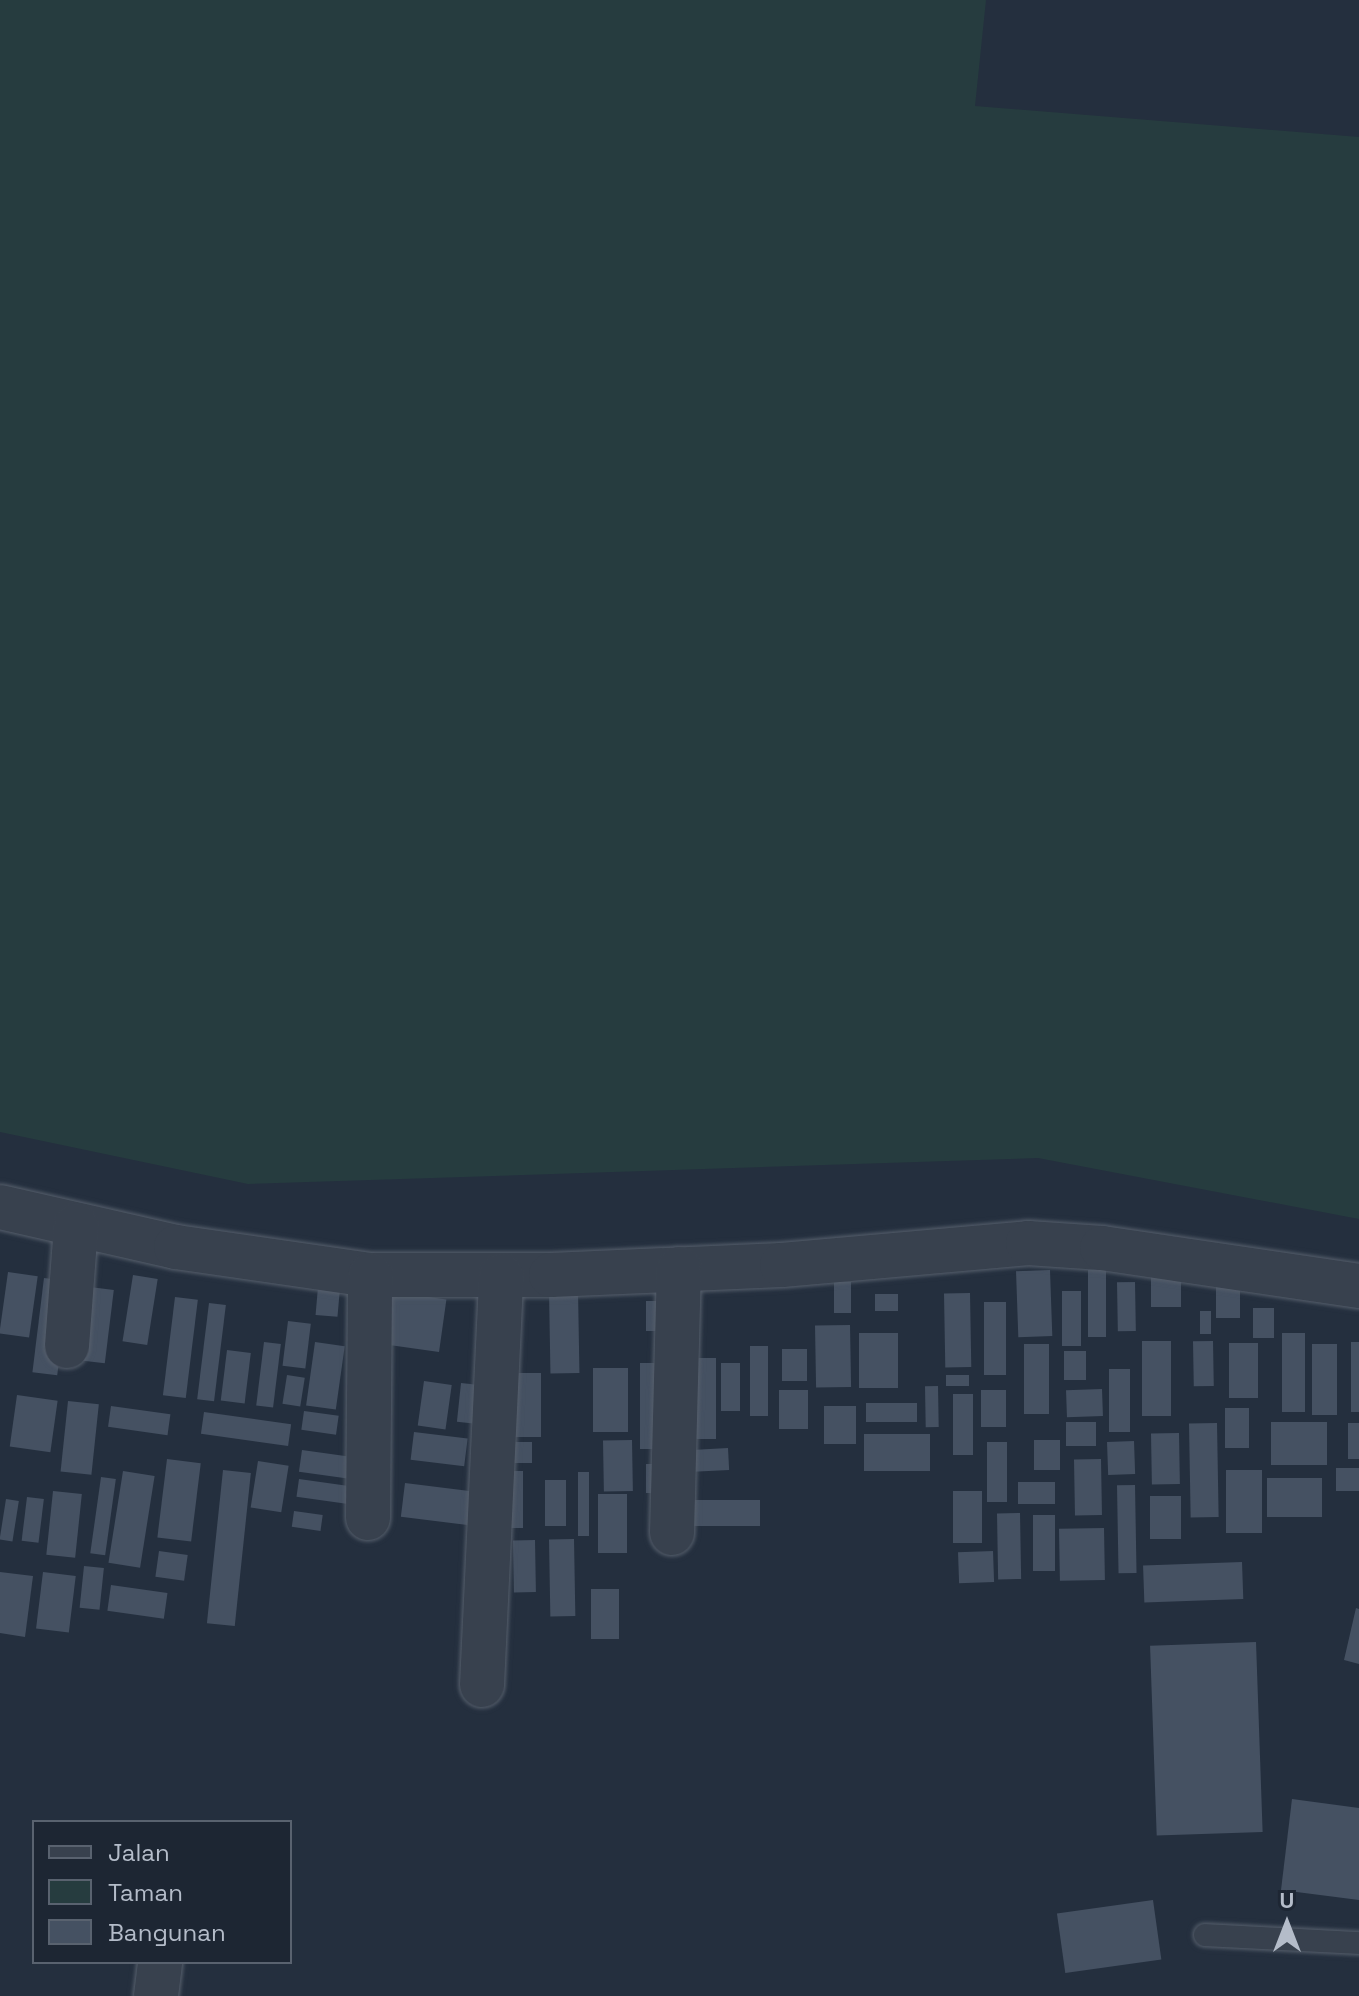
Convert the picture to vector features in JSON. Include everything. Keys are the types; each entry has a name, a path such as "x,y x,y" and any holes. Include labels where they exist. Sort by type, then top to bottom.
{"street":[{"path":"0,1207 176,1247 370,1275 501,1275 679,1269 1028,1243 1102,1248 1359,1286"},
{"path":"67,1346 76,1225"},
{"path":"672,1533 679,1269"},
{"path":"368,1518 370,1275"},
{"path":"482,1685 501,1275"},
{"path":"156,1996 160,1964"}],"lane":[{"path":"1205,1935 1359,1943"}],"green space":[{"path":"0,0 986,0 975,106 1359,137 1359,1219 1038,1158 248,1184 0,1132"}],"building":[{"path":"1151,1267 1181,1267 1181,1307 1151,1307"},
{"path":"1050,1270 1052,1336 1018,1337 1016,1271"},
{"path":"1088,1270 1106,1270 1106,1337 1088,1337"},
{"path":"8,1272 38,1276 29,1338 0,1333"},
{"path":"133,1275 158,1279 147,1345 123,1341"},
{"path":"44,1278 69,1281 57,1375 32,1372"},
{"path":"834,1282 851,1282 851,1313 834,1313"},
{"path":"1117,1282 1135,1282 1136,1331 1118,1331"},
{"path":"1216,1282 1240,1282 1240,1318 1216,1318"},
{"path":"90,1287 114,1290 105,1363 81,1360"},
{"path":"318,1287 340,1289 337,1317 316,1315"},
{"path":"578,1290 579,1373 550,1373 549,1291"},
{"path":"386,1291 446,1299 439,1352 379,1343"},
{"path":"1062,1291 1081,1291 1081,1346 1062,1346"},
{"path":"944,1293 970,1293 971,1367 945,1367"},
{"path":"875,1294 898,1294 898,1311 875,1311"},
{"path":"175,1297 198,1300 186,1398 163,1395"},
{"path":"646,1301 669,1301 669,1331 646,1331"},
{"path":"984,1302 1006,1302 1006,1375 984,1375"},
{"path":"209,1303 226,1305 214,1401 197,1399"},
{"path":"1253,1308 1274,1308 1274,1338 1253,1338"},
{"path":"1200,1311 1211,1311 1211,1334 1200,1334"},
{"path":"288,1321 311,1324 305,1368 283,1366"},
{"path":"850,1325 851,1387 816,1388 815,1326"},
{"path":"859,1333 898,1333 898,1388 859,1388"},
{"path":"1282,1333 1305,1333 1305,1412 1282,1412"},
{"path":"1142,1341 1171,1341 1171,1416 1142,1416"},
{"path":"1193,1341 1213,1341 1214,1386 1194,1386"},
{"path":"264,1342 281,1344 273,1408 256,1406"},
{"path":"315,1342 345,1346 336,1410 306,1405"},
{"path":"1351,1342 1359,1342 1359,1412 1351,1412"},
{"path":"1229,1343 1258,1343 1258,1398 1229,1398"},
{"path":"1024,1344 1049,1344 1049,1414 1024,1414"},
{"path":"1312,1344 1337,1344 1337,1415 1312,1415"},
{"path":"750,1346 768,1346 768,1416 750,1416"},
{"path":"782,1349 807,1349 807,1381 782,1381"},
{"path":"227,1350 251,1353 245,1404 221,1401"},
{"path":"1064,1351 1086,1351 1086,1380 1064,1380"},
{"path":"677,1358 716,1358 716,1439 677,1439"},
{"path":"640,1363 669,1363 669,1449 640,1449"},
{"path":"721,1363 740,1363 740,1411 721,1411"},
{"path":"593,1368 628,1368 628,1432 593,1432"},
{"path":"1109,1369 1130,1369 1130,1432 1109,1432"},
{"path":"504,1373 541,1373 541,1437 504,1437"},
{"path":"287,1375 305,1378 300,1406 282,1404"},
{"path":"946,1375 969,1375 969,1386 946,1386"},
{"path":"424,1381 452,1385 445,1429 418,1426"},
{"path":"461,1383 489,1386 485,1425 457,1422"},
{"path":"925,1386 938,1386 939,1427 926,1427"},
{"path":"1102,1389 1103,1416 1067,1417 1066,1390"},
{"path":"779,1390 808,1390 808,1429 779,1429"},
{"path":"981,1390 1006,1390 1006,1427 981,1427"},
{"path":"953,1394 973,1394 973,1455 953,1455"},
{"path":"17,1395 58,1401 50,1452 10,1446"},
{"path":"68,1401 99,1404 91,1475 61,1472"},
{"path":"866,1403 917,1403 917,1422 866,1422"},
{"path":"111,1406 170,1414 167,1435 108,1427"},
{"path":"824,1406 856,1406 856,1444 824,1444"},
{"path":"1225,1408 1249,1408 1249,1448 1225,1448"},
{"path":"304,1411 339,1416 336,1435 301,1430"},
{"path":"204,1412 291,1424 288,1446 201,1434"},
{"path":"1066,1422 1096,1422 1096,1446 1066,1446"},
{"path":"1271,1422 1327,1422 1327,1465 1271,1465"},
{"path":"1189,1423 1217,1423 1219,1517 1191,1517"},
{"path":"1348,1423 1359,1423 1359,1459 1348,1459"},
{"path":"414,1432 468,1439 464,1466 411,1460"},
{"path":"1151,1433 1179,1433 1180,1484 1152,1484"},
{"path":"864,1434 930,1434 930,1471 864,1471"},
{"path":"632,1440 633,1491 604,1491 603,1441"},
{"path":"1034,1440 1060,1440 1060,1470 1034,1470"},
{"path":"1134,1441 1135,1474 1108,1475 1107,1442"},
{"path":"506,1442 532,1442 532,1463 506,1463"},
{"path":"987,1442 1007,1442 1007,1502 987,1502"},
{"path":"728,1448 729,1470 688,1472 687,1450"},
{"path":"302,1450 359,1458 356,1480 299,1472"},
{"path":"167,1459 201,1463 191,1542 157,1537"},
{"path":"1074,1459 1101,1459 1102,1515 1075,1515"},
{"path":"258,1461 289,1466 281,1512 251,1507"},
{"path":"646,1464 671,1464 671,1493 646,1493"},
{"path":"1336,1468 1359,1468 1359,1491 1336,1491"},
{"path":"223,1470 251,1473 235,1626 207,1623"},
{"path":"1226,1470 1262,1470 1262,1533 1226,1533"},
{"path":"123,1471 155,1476 140,1568 108,1563"},
{"path":"505,1471 523,1471 523,1528 505,1528"},
{"path":"578,1472 589,1472 589,1536 578,1536"},
{"path":"101,1477 116,1479 105,1555 90,1553"},
{"path":"1267,1478 1322,1478 1322,1517 1267,1517"},
{"path":"299,1479 359,1487 357,1505 296,1497"},
{"path":"545,1480 566,1480 566,1526 545,1526"},
{"path":"1018,1482 1055,1482 1055,1504 1018,1504"},
{"path":"405,1483 475,1492 471,1525 401,1517"},
{"path":"1117,1485 1135,1485 1137,1573 1119,1573"},
{"path":"53,1491 82,1494 75,1558 46,1555"},
{"path":"953,1491 982,1491 982,1543 953,1543"},
{"path":"598,1494 627,1494 627,1553 598,1553"},
{"path":"1150,1496 1181,1496 1181,1539 1150,1539"},
{"path":"27,1497 44,1499 39,1543 22,1541"},
{"path":"6,1499 19,1501 12,1542 0,1540"},
{"path":"692,1500 760,1500 760,1526 692,1526"},
{"path":"294,1511 323,1515 320,1531 292,1527"},
{"path":"997,1513 1020,1513 1021,1579 998,1579"},
{"path":"1033,1515 1055,1515 1055,1571 1033,1571"},
{"path":"1104,1528 1105,1580 1060,1581 1059,1529"},
{"path":"549,1539 574,1539 575,1616 550,1616"},
{"path":"513,1540 535,1540 536,1592 514,1592"},
{"path":"159,1551 188,1555 184,1581 155,1577"},
{"path":"993,1551 994,1582 959,1583 958,1552"},
{"path":"1242,1562 1243,1599 1144,1602 1143,1565"},
{"path":"84,1566 104,1568 100,1610 80,1608"},
{"path":"0,1572 33,1576 25,1637 0,1633"},
{"path":"43,1572 76,1576 69,1633 36,1629"},
{"path":"111,1585 167,1593 164,1619 107,1611"},
{"path":"591,1589 619,1589 619,1639 591,1639"},
{"path":"1356,1608 1359,1609 1359,1664 1344,1660"},
{"path":"1256,1642 1263,1832 1157,1836 1150,1646"},
{"path":"1292,1799 1359,1808 1359,1900 1281,1890"},
{"path":"1153,1900 1161,1959 1065,1973 1057,1913"}]}
